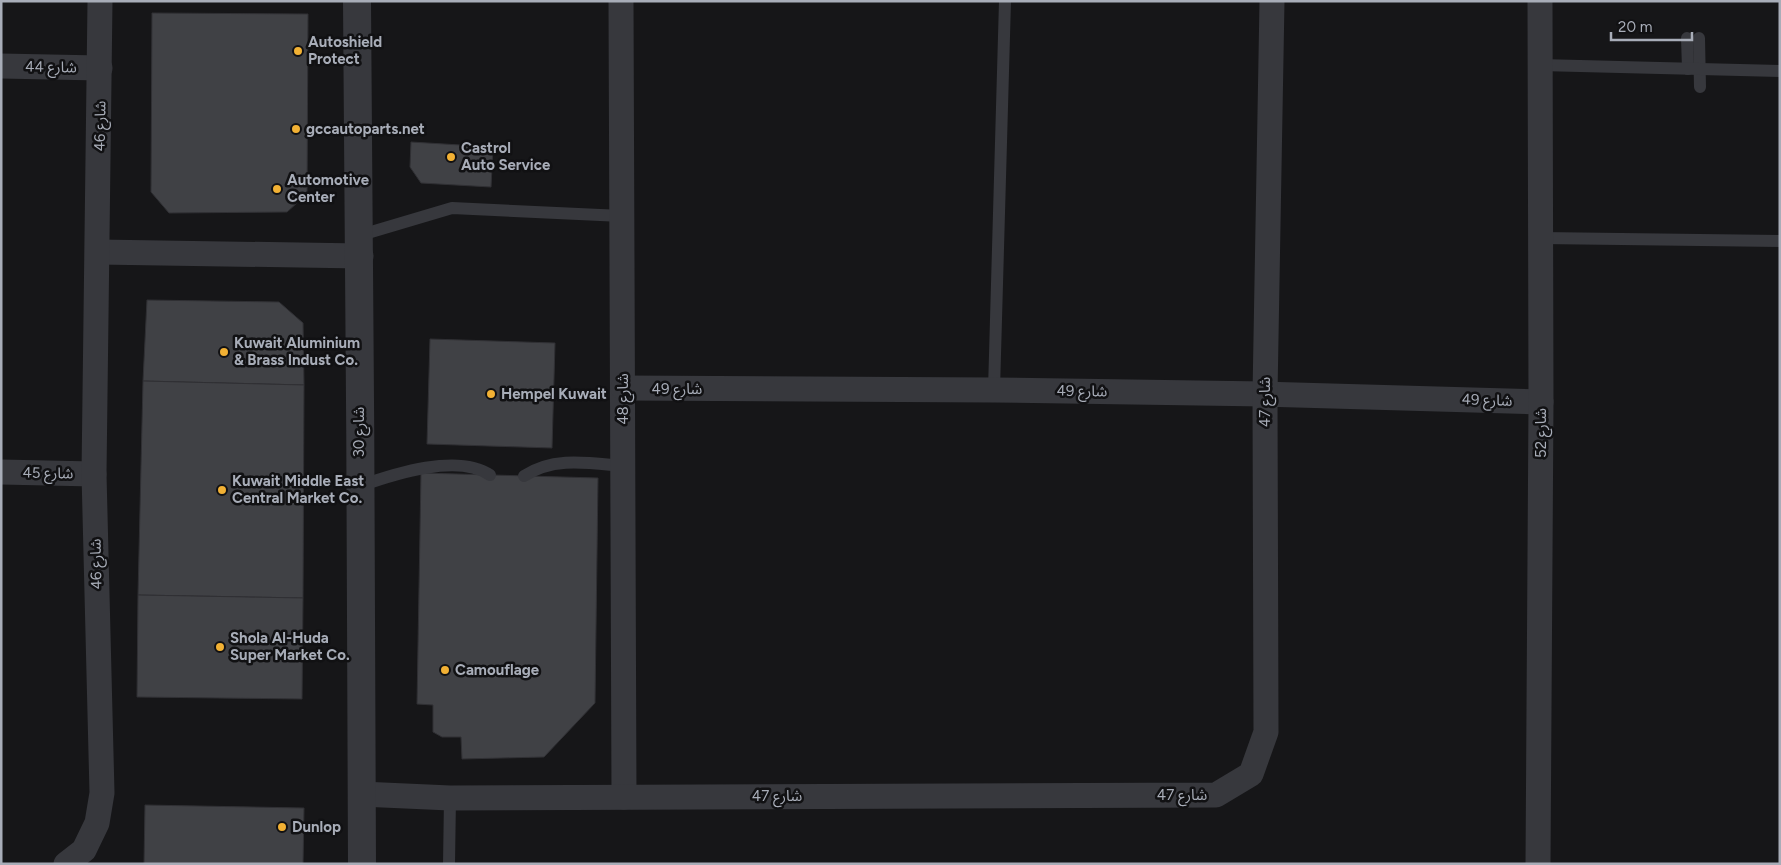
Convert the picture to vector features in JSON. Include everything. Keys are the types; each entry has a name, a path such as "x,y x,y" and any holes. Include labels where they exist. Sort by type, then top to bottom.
{"street":[{"name":"شارع 46","path":"66,864 84,850 97,823 102,793 94,474 100,1"},
{"name":"شارع 30","path":"357,1 361,245 362,864"},
{"name":"شارع 48","path":"622,1 624,797"},
{"name":"شارع 47","path":"361,794 450,798 1216,795 1250,774 1266,732 1265,394 1272,1"},
{"name":"شارع 52","path":"1538,864 1542,402 1540,1"},
{"name":"شارع 44","path":"1,66 100,68"},
{"path":"98,252 361,245"},
{"name":"شارع 49","path":"622,388 1265,394 1542,402"},
{"name":"شارع 45","path":"1,472 94,474"}],"lane":[{"path":"994,390 1004,1"},
{"path":"1693,38 1694,69 1700,87"},
{"path":"1540,64 1780,71"},
{"path":"361,245 452,208 622,216"},
{"path":"1541,238 1780,241"},
{"path":"524,476 549,464 577,462 623,466"},
{"path":"360,486 395,474 422,468 467,466 475,467 490,475"},
{"path":"450,798 450,864"}],"building":[{"path":"152,13 308,14 307,194 287,212 169,213 151,192"},
{"name":"Castrol Auto Service","path":"411,142 493,147 491,187 421,183 410,167"},
{"name":"Kuwait Aluminium & Brass Indust Co.","path":"147,300 279,302 303,323 304,385 143,381"},
{"name":"Hempel Kuwait","path":"430,339 555,343 552,448 427,444"},
{"name":"Kuwait Middle East Central Market Co.","path":"143,381 304,385 303,598 138,595"},
{"path":"421,473 598,478 595,703 544,757 462,759 461,737 442,737 433,732 433,705 417,704"},
{"name":"Shola Al-Huda Super Market Co.","path":"138,595 303,598 302,699 137,697"},
{"path":"145,805 304,808 303,864 144,864"}],"place":[{"name":"Autoshield Protect","path":"298,51"},
{"name":"gccautoparts.net","path":"296,129"},
{"name":"Castrol Auto Service","path":"451,157"},
{"name":"Automotive Center","path":"277,189"},
{"name":"Kuwait Aluminium & Brass Indust Co.","path":"224,352"},
{"name":"Hempel Kuwait","path":"491,394"},
{"name":"Kuwait Middle East Central Market Co.","path":"222,490"},
{"name":"Shola Al-Huda Super Market Co.","path":"220,647"},
{"name":"Camouflage","path":"445,670"},
{"name":"Dunlop","path":"282,827"}]}
